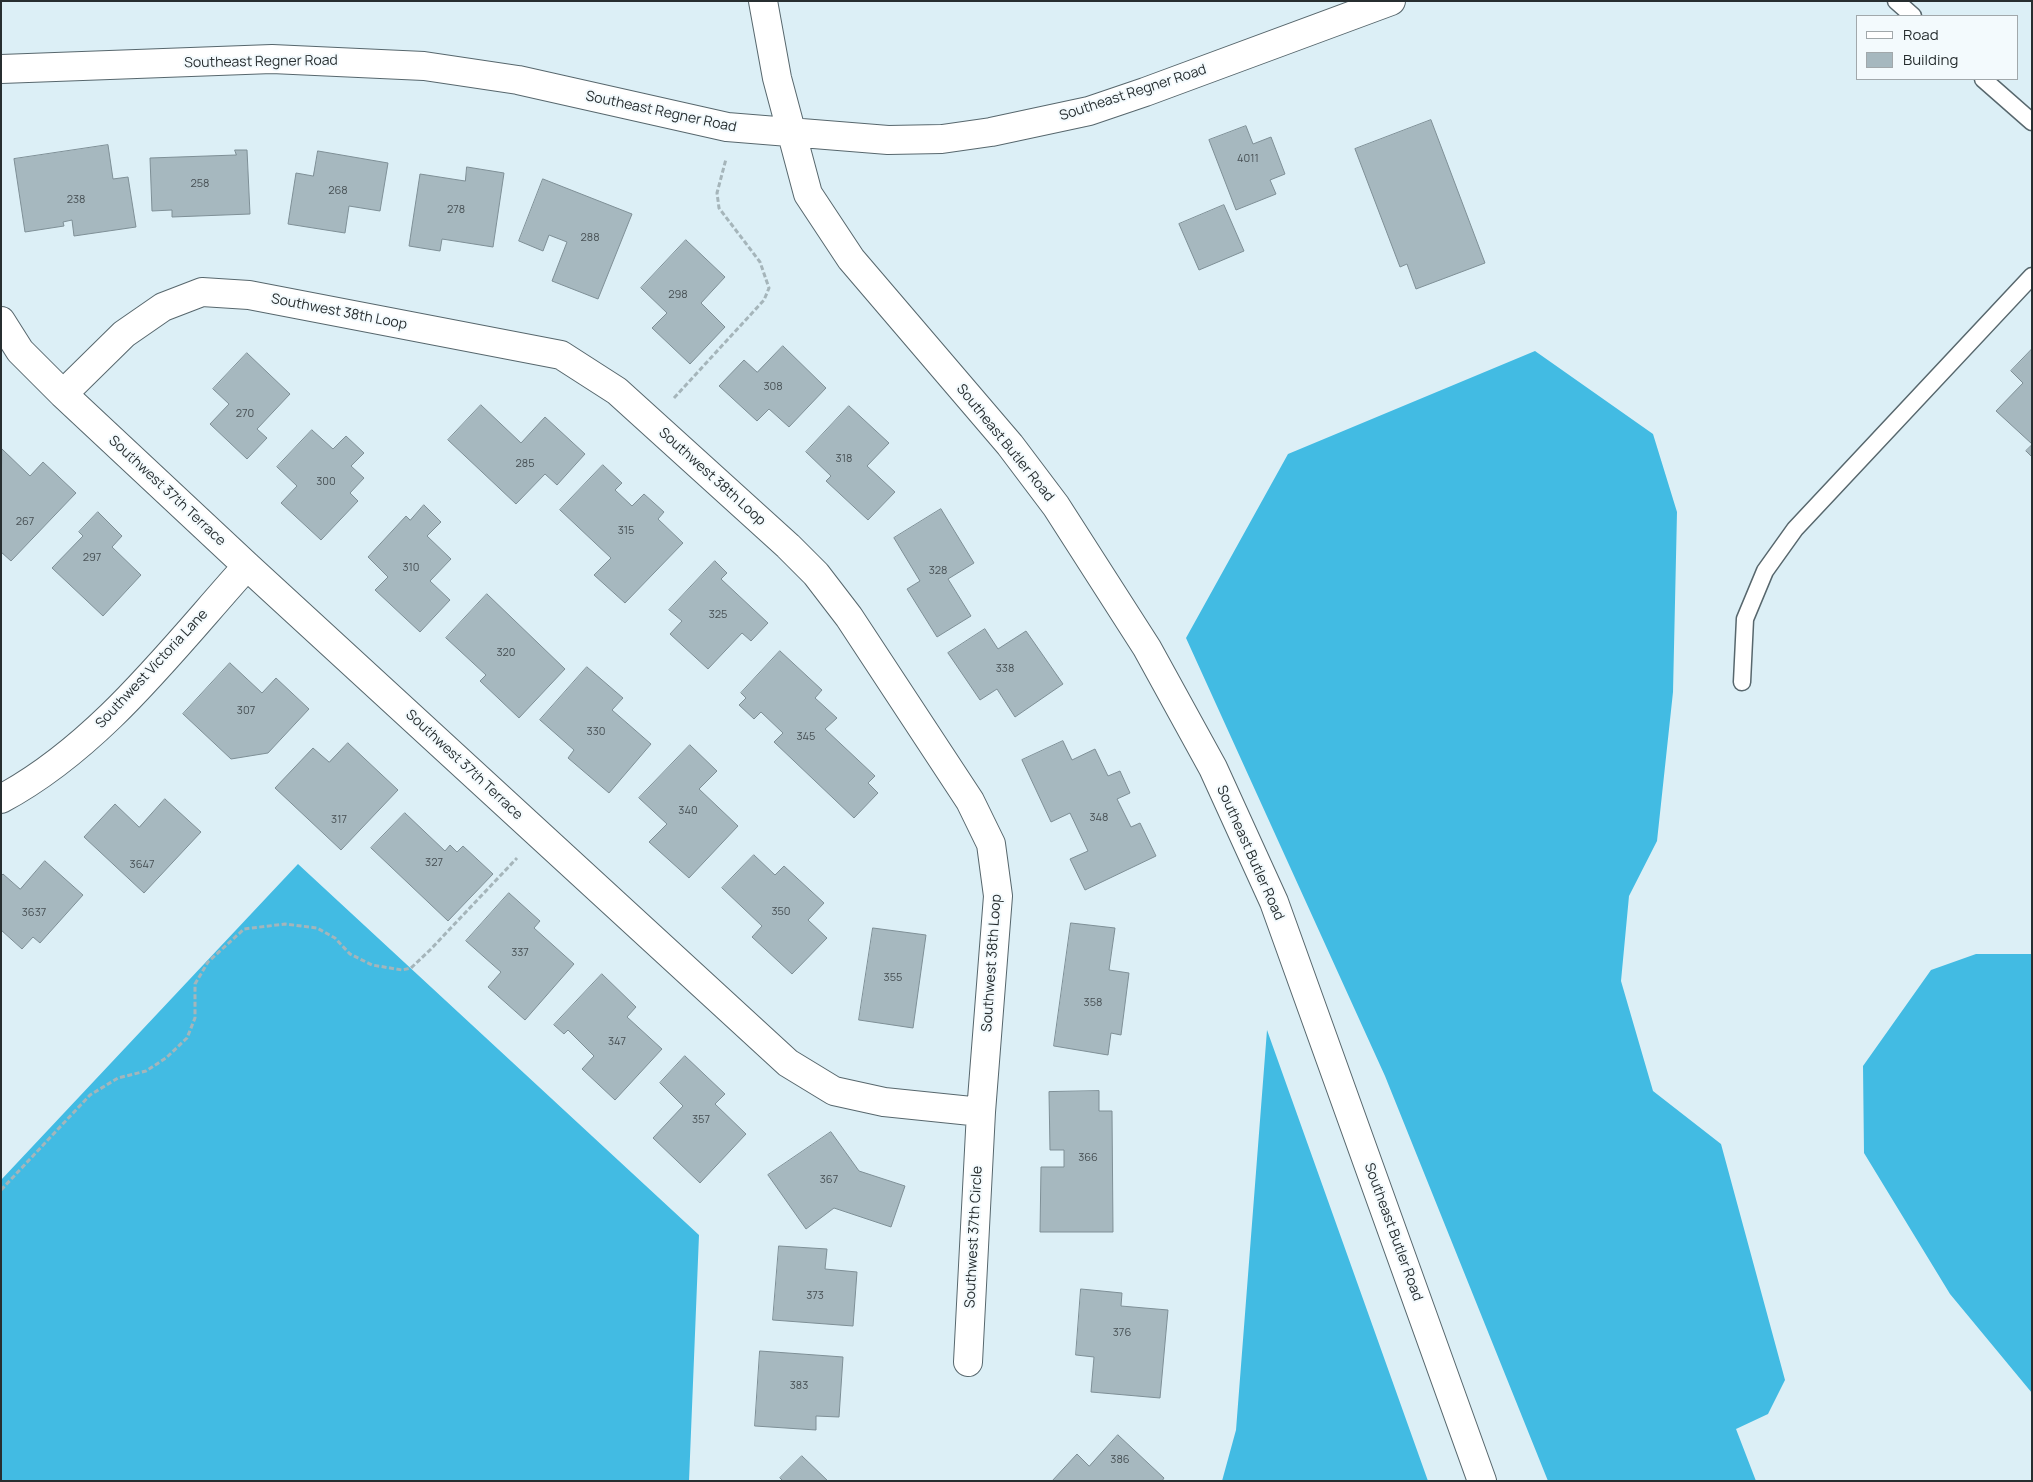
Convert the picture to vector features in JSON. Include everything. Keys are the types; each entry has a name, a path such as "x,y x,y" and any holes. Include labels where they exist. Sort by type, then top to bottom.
{"street":[{"path":"762,1 777,78 792,133"},
{"name":"Southeast Regner Road","path":"1,70 272,59 424,66 518,80 727,128 888,140 942,138 1040,122 1089,110 1145,92 1391,1"},
{"name":"Southeast Butler Road","path":"792,133 808,194 851,259 883,299 1010,445 1056,506 1147,648 1213,768 1274,902 1482,1481"},
{"name":"Southwest 38th Loop","path":"63,394 124,334 163,307 202,292 249,295 561,355 617,391 816,574 849,617 970,801 991,844 998,896 981,1112"},
{"name":"Southwest 37th Terrace","path":"1,321 20,351 63,394 247,566 788,1063 834,1091 884,1102 981,1112"},
{"name":"Southwest Victoria Lane","path":"1,799 29,784 75,748 114,712 247,566"},
{"name":"Southwest 37th Circle","path":"968,1362 981,1112"}],"lane":[{"path":"1896,1 1912,15"},
{"path":"1984,80 2032,122"},
{"path":"1742,682 1745,619 1765,571 1795,529 2032,276"}],"path":[{"path":"652,422 764,300 769,288 760,262 719,208 717,193 726,166 727,128"},
{"path":"1,1190 90,1095 118,1078 146,1071 166,1058 187,1038 195,1018 195,984 208,962 244,929 285,924 317,928 335,938 350,954 372,965 402,970 411,968 539,834"}],"shaded area":[{"path":"1535,351 1653,434 1677,512 1673,692 1657,841 1629,896 1621,981 1653,1091 1721,1144 1785,1380 1768,1414 1736,1429 1756,1481 1548,1481 1385,1076 1186,638 1288,454"},
{"path":"298,864 699,1235 689,1481 1,1481 1,1180"},
{"path":"1976,954 2032,954 2032,1393 1950,1294 1864,1153 1863,1066 1931,970"},
{"path":"1267,1030 1428,1481 1222,1481 1236,1430"}],"building":[{"path":"1431,120 1485,263 1416,289 1407,264 1400,267 1355,149"},
{"path":"1246,126 1253,144 1271,137 1285,174 1270,180 1276,194 1236,210 1209,140"},
{"path":"108,145 113,179 128,177 136,227 74,236 72,220 63,222 64,226 25,232 14,159"},
{"path":"235,150 247,150 250,214 172,217 172,210 152,211 150,158 236,155"},
{"path":"318,151 388,163 380,211 349,206 345,233 288,224 296,173 313,176"},
{"path":"467,167 504,173 493,247 442,239 440,251 409,246 420,174 465,181"},
{"path":"543,179 632,214 598,299 552,281 567,242 549,235 543,251 519,241"},
{"path":"1224,205 1244,251 1199,270 1179,224"},
{"path":"686,240 725,277 701,303 725,327 690,364 652,328 667,313 641,288"},
{"path":"783,346 826,388 789,427 769,409 757,421 719,386 744,360 757,372"},
{"path":"2032,349 2032,444 1996,411 2023,383 2011,371"},
{"path":"247,353 290,394 257,429 267,438 247,459 210,424 229,404 213,389"},
{"path":"481,405 521,443 545,417 585,454 557,485 545,474 516,504 448,440"},
{"path":"849,406 889,443 867,466 895,492 868,520 826,481 831,476 806,452"},
{"path":"312,430 333,449 346,436 364,453 351,466 364,478 350,493 358,501 321,540 281,503 297,486 277,467"},
{"path":"2032,445 2032,457 2026,451"},
{"path":"2,449 30,476 43,462 76,493 11,561 1,552"},
{"path":"603,465 622,483 615,490 632,506 644,494 664,512 658,519 683,543 625,603 594,575 611,558 560,510"},
{"path":"424,505 441,522 427,536 451,559 430,581 450,600 420,632 375,590 388,577 368,557 406,516 410,520"},
{"path":"941,509 974,563 948,579 971,616 937,637 907,589 920,581 894,538"},
{"path":"98,512 122,536 112,547 141,575 103,616 52,568 83,536 79,532"},
{"path":"715,561 727,573 721,579 768,623 751,641 742,633 708,669 670,634 682,621 669,610"},
{"path":"487,594 565,669 519,718 480,681 486,675 446,638"},
{"path":"985,629 998,649 1026,631 1063,684 1015,717 997,689 980,700 948,653"},
{"path":"780,651 822,690 815,698 837,718 825,729 875,776 868,783 878,793 854,818 774,742 783,733 761,712 754,719 739,705 746,698 741,693"},
{"path":"230,663 262,693 276,678 309,709 268,753 231,759 183,714"},
{"path":"587,667 623,698 612,710 651,744 609,793 568,758 574,750 540,720"},
{"path":"1063,741 1072,760 1095,749 1108,776 1120,771 1130,793 1117,799 1131,827 1140,823 1156,856 1085,890 1070,859 1088,851 1070,813 1051,822 1022,760"},
{"path":"348,743 398,790 341,850 275,788 313,748 329,762"},
{"path":"690,745 717,771 699,789 738,826 689,878 649,842 667,824 639,798"},
{"path":"165,799 201,832 144,893 84,837 115,804 139,827"},
{"path":"405,813 445,851 450,845 457,852 463,846 493,874 448,921 371,848"},
{"path":"754,855 775,875 784,866 824,903 808,920 827,938 792,974 752,937 762,926 722,888"},
{"path":"45,861 83,895 40,943 33,937 22,949 1,930 1,876 3,874 20,889"},
{"path":"509,893 540,921 534,928 574,964 525,1020 488,987 501,972 466,941"},
{"path":"1071,923 1115,928 1109,970 1129,973 1121,1035 1111,1033 1108,1055 1054,1046"},
{"path":"873,928 926,935 913,1028 859,1020"},
{"path":"602,974 636,1007 627,1017 662,1049 615,1100 582,1069 594,1056 568,1030 564,1034 554,1025"},
{"path":"685,1056 725,1094 715,1104 746,1134 700,1183 653,1138 683,1106 660,1083"},
{"path":"1099,1091 1099,1111 1112,1111 1113,1232 1040,1232 1041,1167 1064,1167 1064,1150 1050,1150 1049,1092"},
{"path":"831,1132 859,1171 905,1186 891,1227 834,1208 806,1229 768,1175"},
{"path":"779,1246 827,1249 825,1269 857,1272 853,1326 773,1320"},
{"path":"1081,1289 1122,1293 1121,1306 1168,1310 1160,1398 1091,1392 1094,1357 1076,1355"},
{"path":"760,1351 843,1357 839,1417 816,1416 816,1430 755,1426"},
{"path":"1118,1435 1164,1478 1162,1481 1052,1481 1077,1454 1089,1466"},
{"path":"802,1456 828,1481 783,1481 780,1478"}]}
